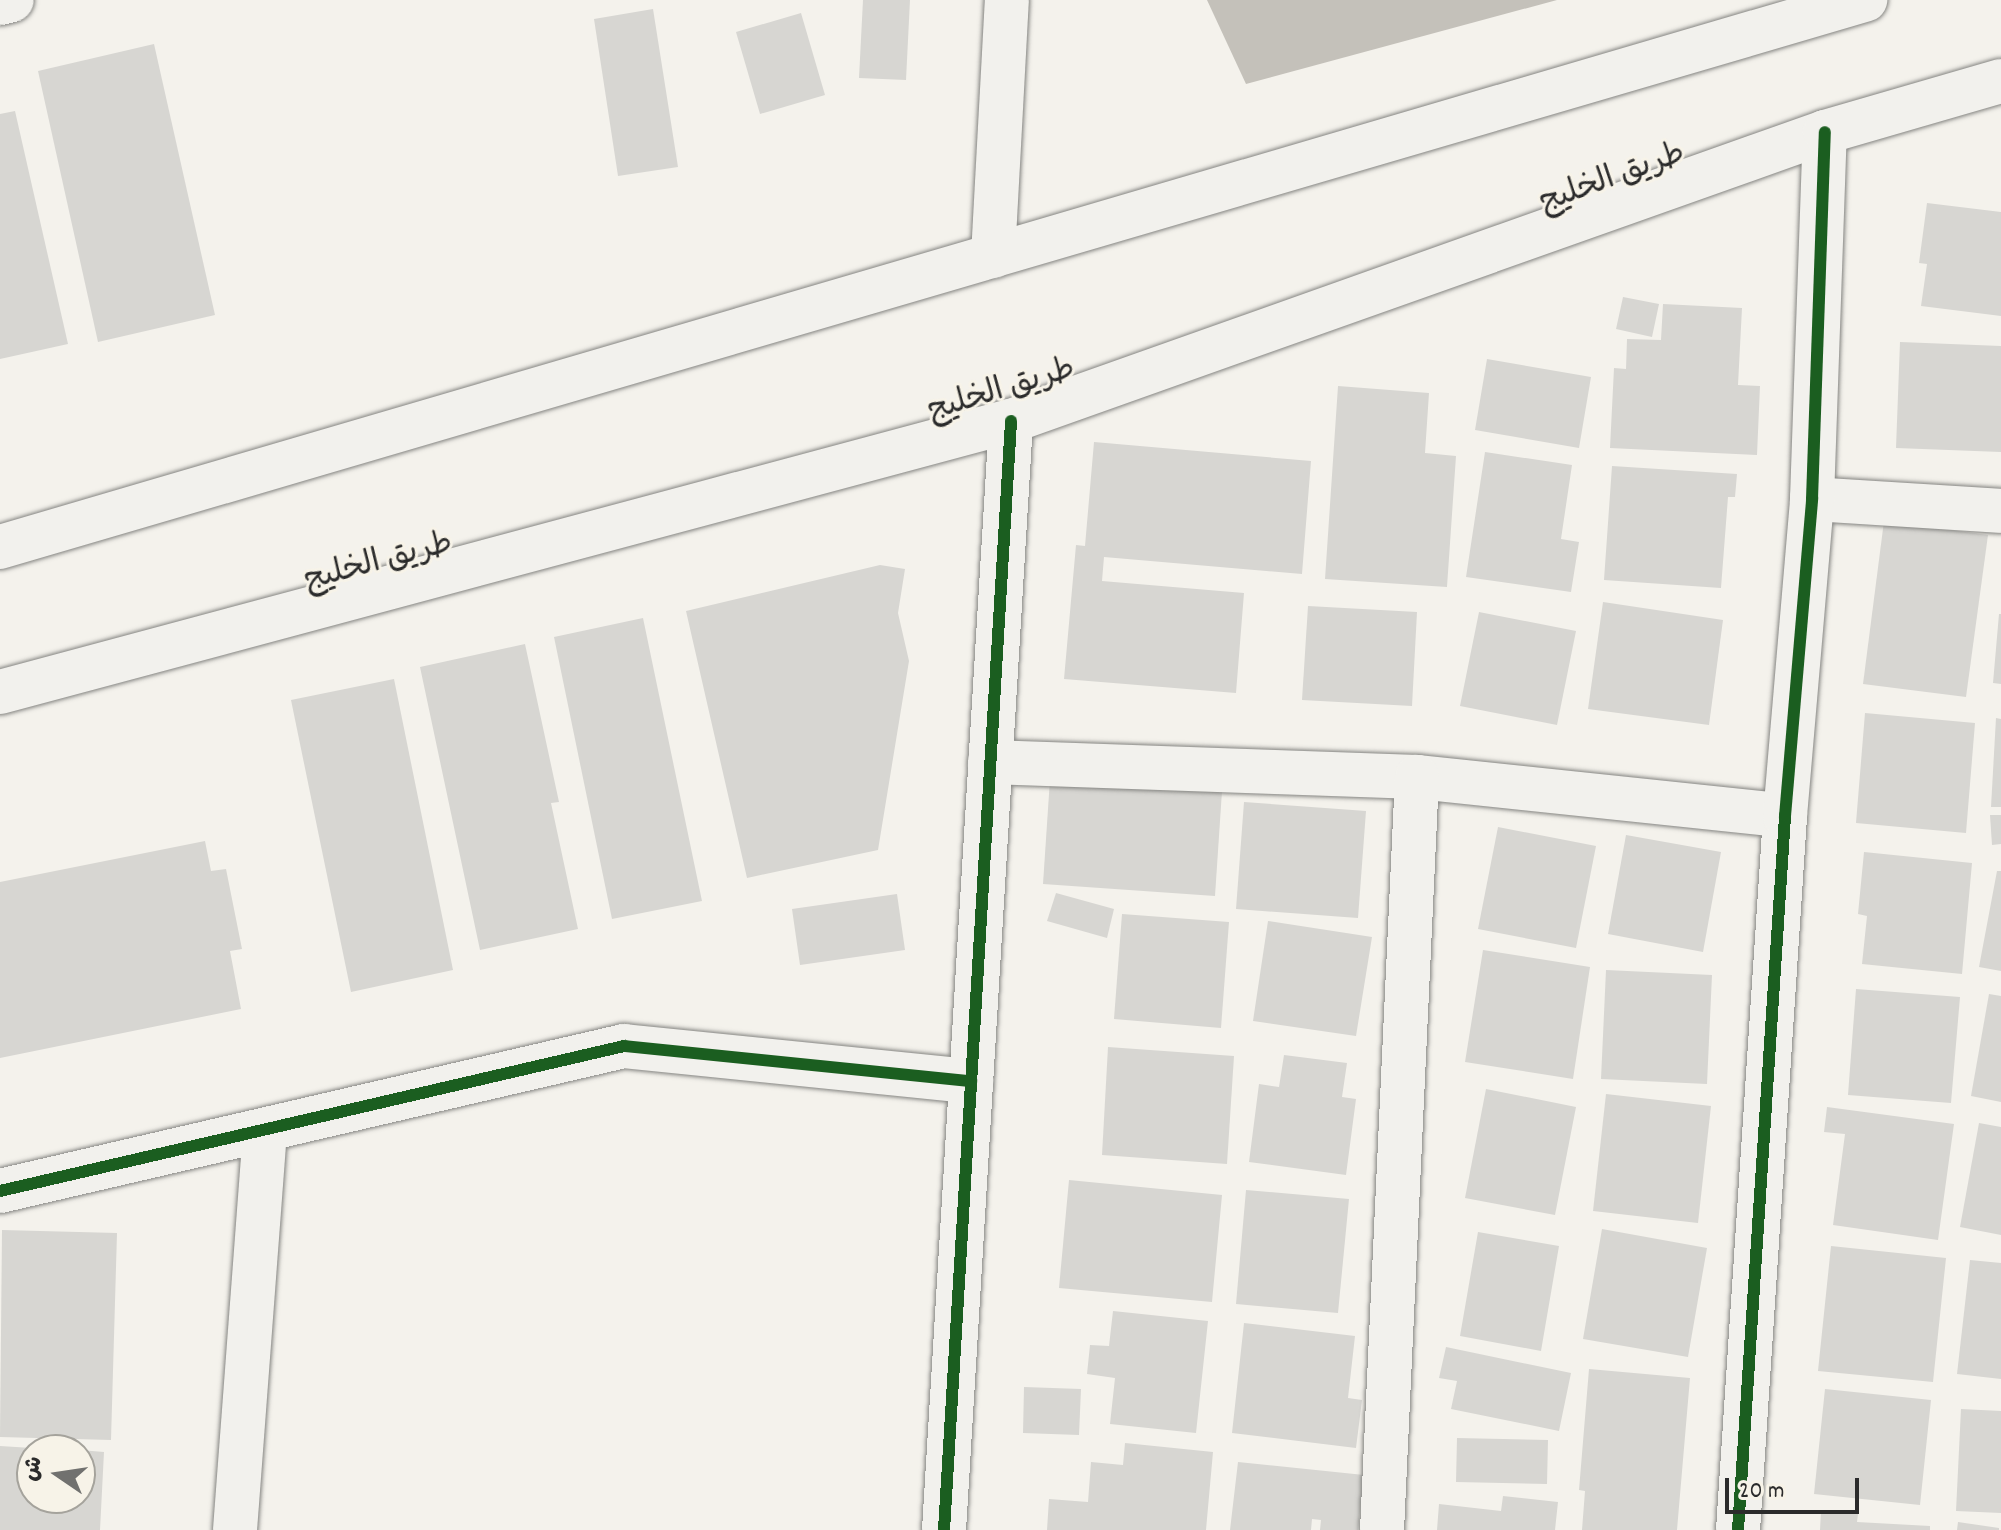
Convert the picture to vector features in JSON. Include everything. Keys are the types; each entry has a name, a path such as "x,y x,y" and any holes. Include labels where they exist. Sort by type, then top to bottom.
{"street":[{"path":"0,3 12,0"},
{"path":"993,256 1007,0"},
{"path":"0,547 1865,0"},
{"name":"طريق الخليج","path":"0,692 1011,421 1825,132 2001,81"},
{"path":"1738,1530 1785,816 1812,499 1825,132"},
{"path":"944,1530 1011,421"},
{"path":"1812,499 2001,511"},
{"path":"990,762 1417,777 1785,816"},
{"path":"1382,1530 1417,777"},
{"path":"0,1191 624,1046 971,1081"},
{"path":"235,1530 265,1131"}],"shaded area":[{"path":"1207,0 1557,0 1246,84"}],"building":[{"path":"863,0 910,0 906,80 859,78"},
{"path":"653,9 678,167 618,176 594,19"},
{"path":"801,13 825,95 760,114 736,32"},
{"path":"154,44 215,315 98,342 38,71"},
{"path":"15,111 68,344 0,359 0,114"},
{"path":"1927,203 2001,212 2001,316 1921,306 1927,264 1919,263"},
{"path":"1623,297 1659,304 1652,337 1616,329"},
{"path":"1663,304 1742,308 1738,385 1760,386 1757,455 1610,448 1614,368 1626,369 1627,339 1661,340"},
{"path":"1900,342 2001,346 2001,452 1896,448"},
{"path":"1487,359 1591,377 1579,448 1475,430"},
{"path":"1338,386 1429,393 1425,453 1456,456 1447,587 1325,579"},
{"path":"1094,442 1311,461 1302,574 1104,557 1102,581 1244,593 1236,693 1064,679 1076,545 1085,546"},
{"path":"1485,452 1572,465 1561,539 1579,542 1571,592 1466,577"},
{"path":"1612,466 1737,474 1735,497 1728,497 1721,588 1604,580"},
{"path":"1884,521 1988,535 1966,697 1863,684"},
{"path":"880,565 905,569 898,613 909,661 878,850 747,878 686,611"},
{"path":"1603,602 1723,620 1709,725 1588,709"},
{"path":"1308,606 1417,612 1412,706 1302,700"},
{"path":"1479,612 1576,631 1557,725 1460,706"},
{"path":"2001,614 2001,684 1993,683"},
{"path":"643,618 702,901 612,919 554,637"},
{"path":"525,644 559,802 551,803 578,929 480,950 420,667"},
{"path":"394,679 453,970 351,992 291,700"},
{"path":"1865,713 1975,723 1966,833 1856,823"},
{"path":"1996,718 2001,719 2001,807 1991,807"},
{"path":"1050,779 1222,791 1215,896 1043,884"},
{"path":"1244,802 1366,811 1358,918 1236,909"},
{"path":"1990,815 2001,815 2001,844 1992,845"},
{"path":"1498,827 1596,846 1576,948 1478,929"},
{"path":"1626,835 1721,852 1703,952 1608,934"},
{"path":"205,841 211,871 226,869 242,949 230,951 241,1009 0,1058 0,882"},
{"path":"1864,852 1972,863 1962,974 1862,964 1867,916 1858,914"},
{"path":"1997,871 2001,871 2001,971 1979,967"},
{"path":"1056,893 1114,909 1107,938 1047,921"},
{"path":"897,894 905,950 800,965 792,909"},
{"path":"1122,914 1229,922 1221,1028 1114,1019"},
{"path":"1268,921 1372,937 1356,1036 1253,1021"},
{"path":"1483,950 1590,967 1573,1079 1465,1062"},
{"path":"1606,970 1712,975 1707,1084 1601,1079"},
{"path":"1856,989 1960,997 1951,1103 1848,1095"},
{"path":"1989,994 2001,996 2001,1102 1971,1096"},
{"path":"1108,1047 1234,1056 1227,1164 1102,1155"},
{"path":"1284,1055 1347,1063 1342,1097 1356,1099 1346,1175 1249,1162 1259,1084 1279,1087"},
{"path":"1486,1089 1576,1107 1555,1215 1465,1198"},
{"path":"1606,1094 1711,1106 1698,1223 1593,1211"},
{"path":"1827,1107 1954,1124 1938,1240 1833,1225 1845,1134 1824,1132"},
{"path":"1979,1123 2001,1127 2001,1235 1960,1227"},
{"path":"1069,1180 1222,1195 1212,1302 1059,1288"},
{"path":"1246,1190 1349,1199 1338,1313 1236,1304"},
{"path":"1602,1229 1707,1248 1688,1357 1583,1339"},
{"path":"2,1230 117,1233 111,1440 96,1440 96,1434 16,1434 16,1437 0,1437"},
{"path":"1478,1232 1559,1246 1541,1351 1460,1336"},
{"path":"1831,1246 1946,1258 1933,1382 1818,1371"},
{"path":"1970,1260 2001,1263 2001,1379 1957,1374"},
{"path":"1113,1311 1208,1321 1196,1433 1110,1424 1115,1378 1087,1374 1090,1345 1109,1346"},
{"path":"1244,1323 1355,1336 1348,1398 1362,1400 1356,1448 1232,1433"},
{"path":"1446,1347 1571,1373 1559,1431 1451,1409 1457,1381 1439,1378"},
{"path":"1589,1369 1690,1378 1677,1530 1582,1530 1585,1491 1579,1490"},
{"path":"1024,1387 1081,1389 1079,1435 1023,1433"},
{"path":"1825,1389 1931,1400 1920,1505 1814,1494"},
{"path":"1961,1409 2001,1411 2001,1513 1956,1511"},
{"path":"1457,1438 1548,1440 1547,1484 1456,1482"},
{"path":"1125,1443 1213,1452 1206,1530 1047,1530 1049,1499 1088,1502 1091,1462 1123,1465"},
{"path":"0,1446 16,1447 16,1514 96,1514 96,1451 104,1452 100,1530 0,1530"},
{"path":"1238,1462 1364,1475 1358,1530 1320,1530 1321,1520 1312,1519 1311,1530 1230,1530"},
{"path":"1503,1496 1558,1502 1555,1530 1437,1530 1439,1504 1501,1511"},
{"path":"1821,1511 1858,1514 1857,1522 1930,1526 1930,1530 1820,1530"},
{"path":"1958,1522 1999,1528 1999,1530 1957,1530"}],"cycle path":[{"path":"1738,1530 1785,816 1812,499 1825,132"},
{"path":"944,1530 1011,421"},
{"path":"0,1191 624,1046 971,1081"}]}
